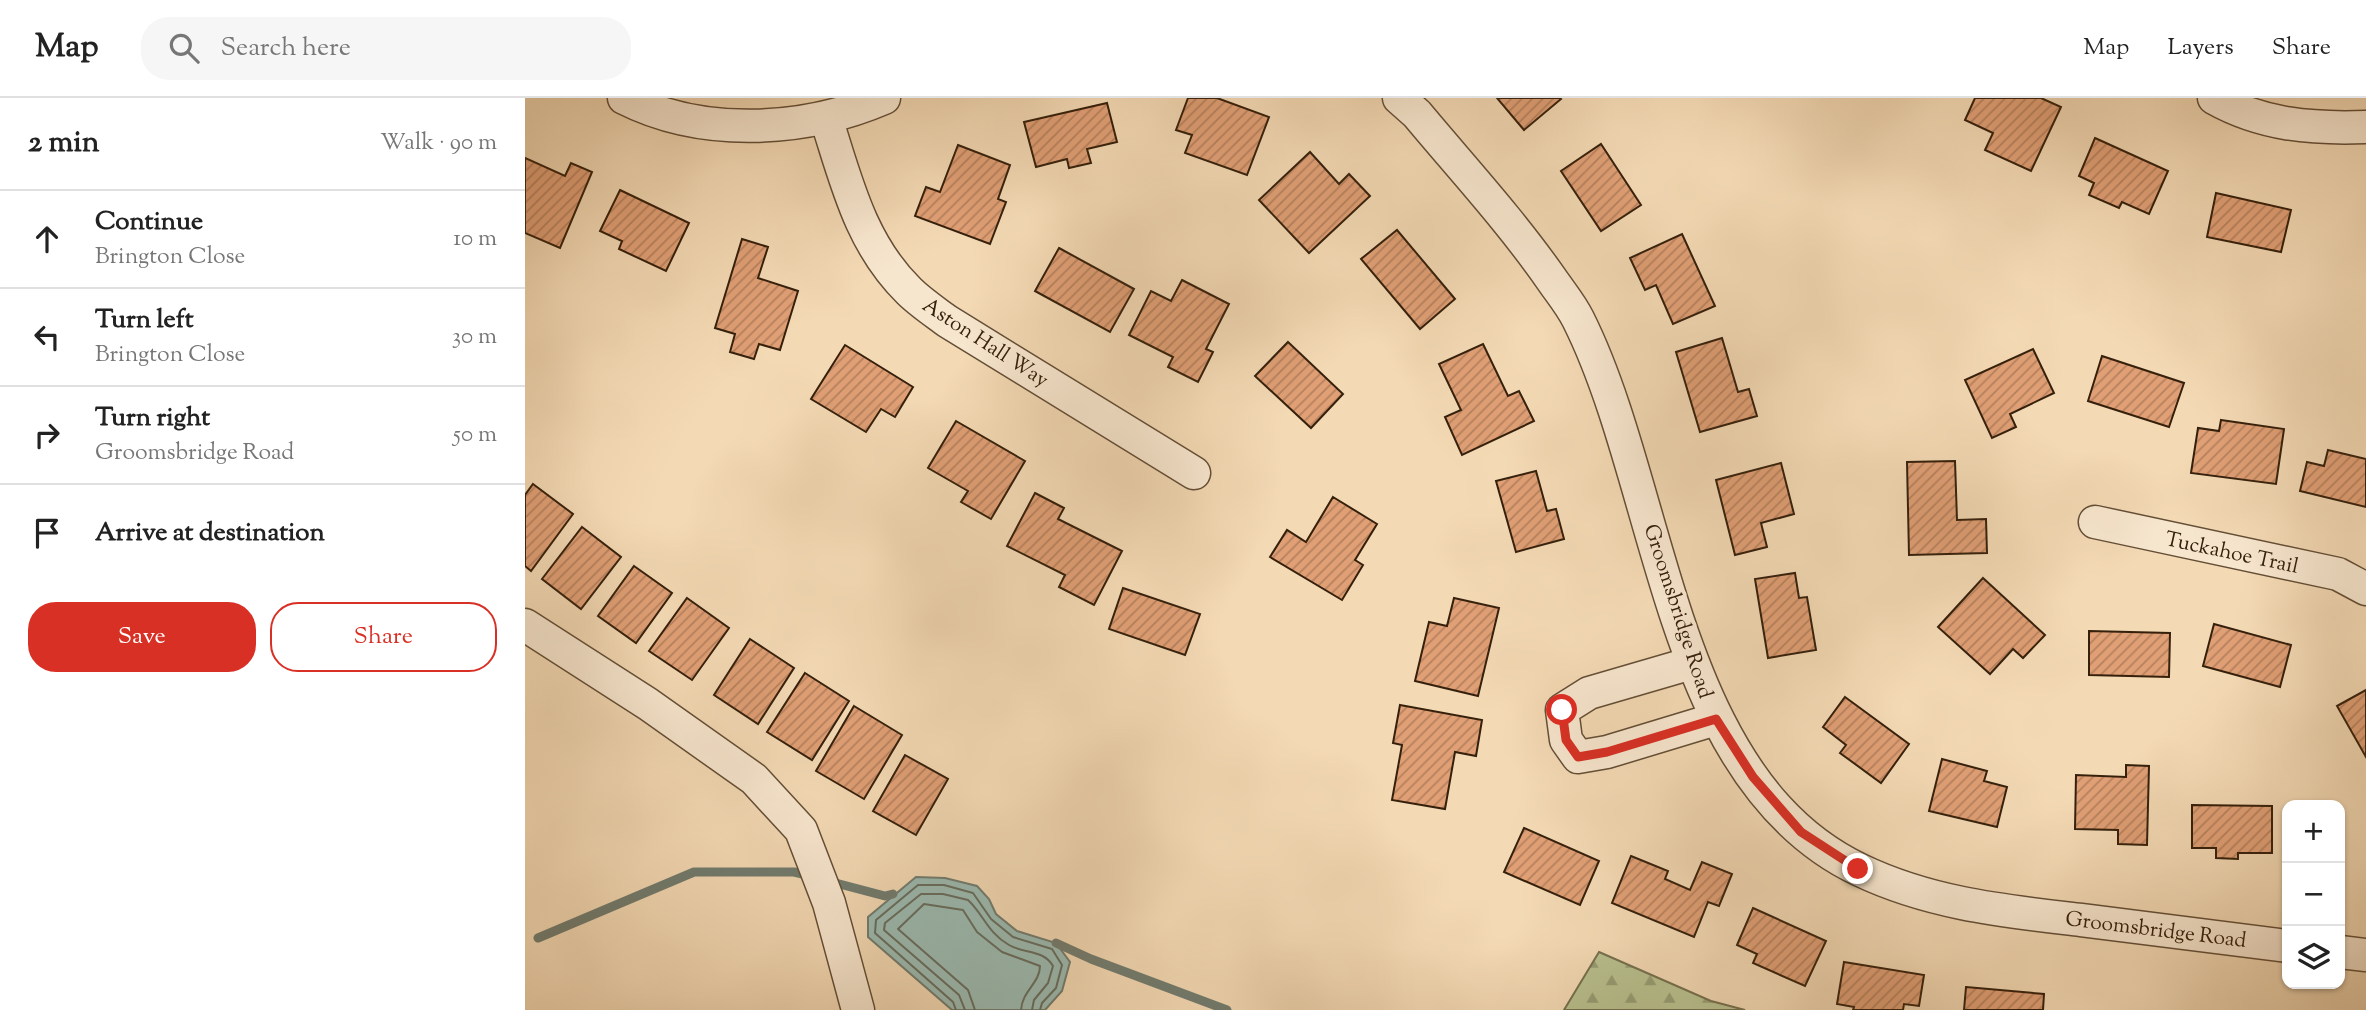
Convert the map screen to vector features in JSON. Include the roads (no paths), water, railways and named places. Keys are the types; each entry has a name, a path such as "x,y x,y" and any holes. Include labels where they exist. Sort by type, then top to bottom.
{"street":[{"path":"624,98 696,121 763,126 826,118 884,98"},
{"name":"Groomsbridge Road","path":"1399,98 1417,114 1532,251 1577,316 1615,404 1692,663 1716,719 1753,777 1801,832 1858,869 1921,895 1975,907 2282,945"},
{"path":"2214,98 2233,109 2277,123 2323,129 2366,127"},
{"name":"Aston Hall Way","path":"826,118 859,222 883,263 910,292 947,321 1194,473"},
{"name":"Tuckahoe Trail","path":"2095,522 2337,574 2366,589"},
{"path":"525,625 648,705 754,779 801,830 829,903 858,1010"},
{"path":"1692,663 1589,693 1562,710 1566,740 1578,757 1607,752 1716,719"},
{"path":"2345,953 2366,955"}],"water":[{"path":"916,877 945,878 977,886 989,899 996,914 1017,931 1056,943 1070,962 1062,991 1045,1010 952,1010 868,937 868,917"}],"waterway":[{"path":"538,938 694,872 794,872 811,876"},
{"path":"828,881 885,896 893,894"},
{"path":"1056,943 1091,959 1227,1010"}]}
